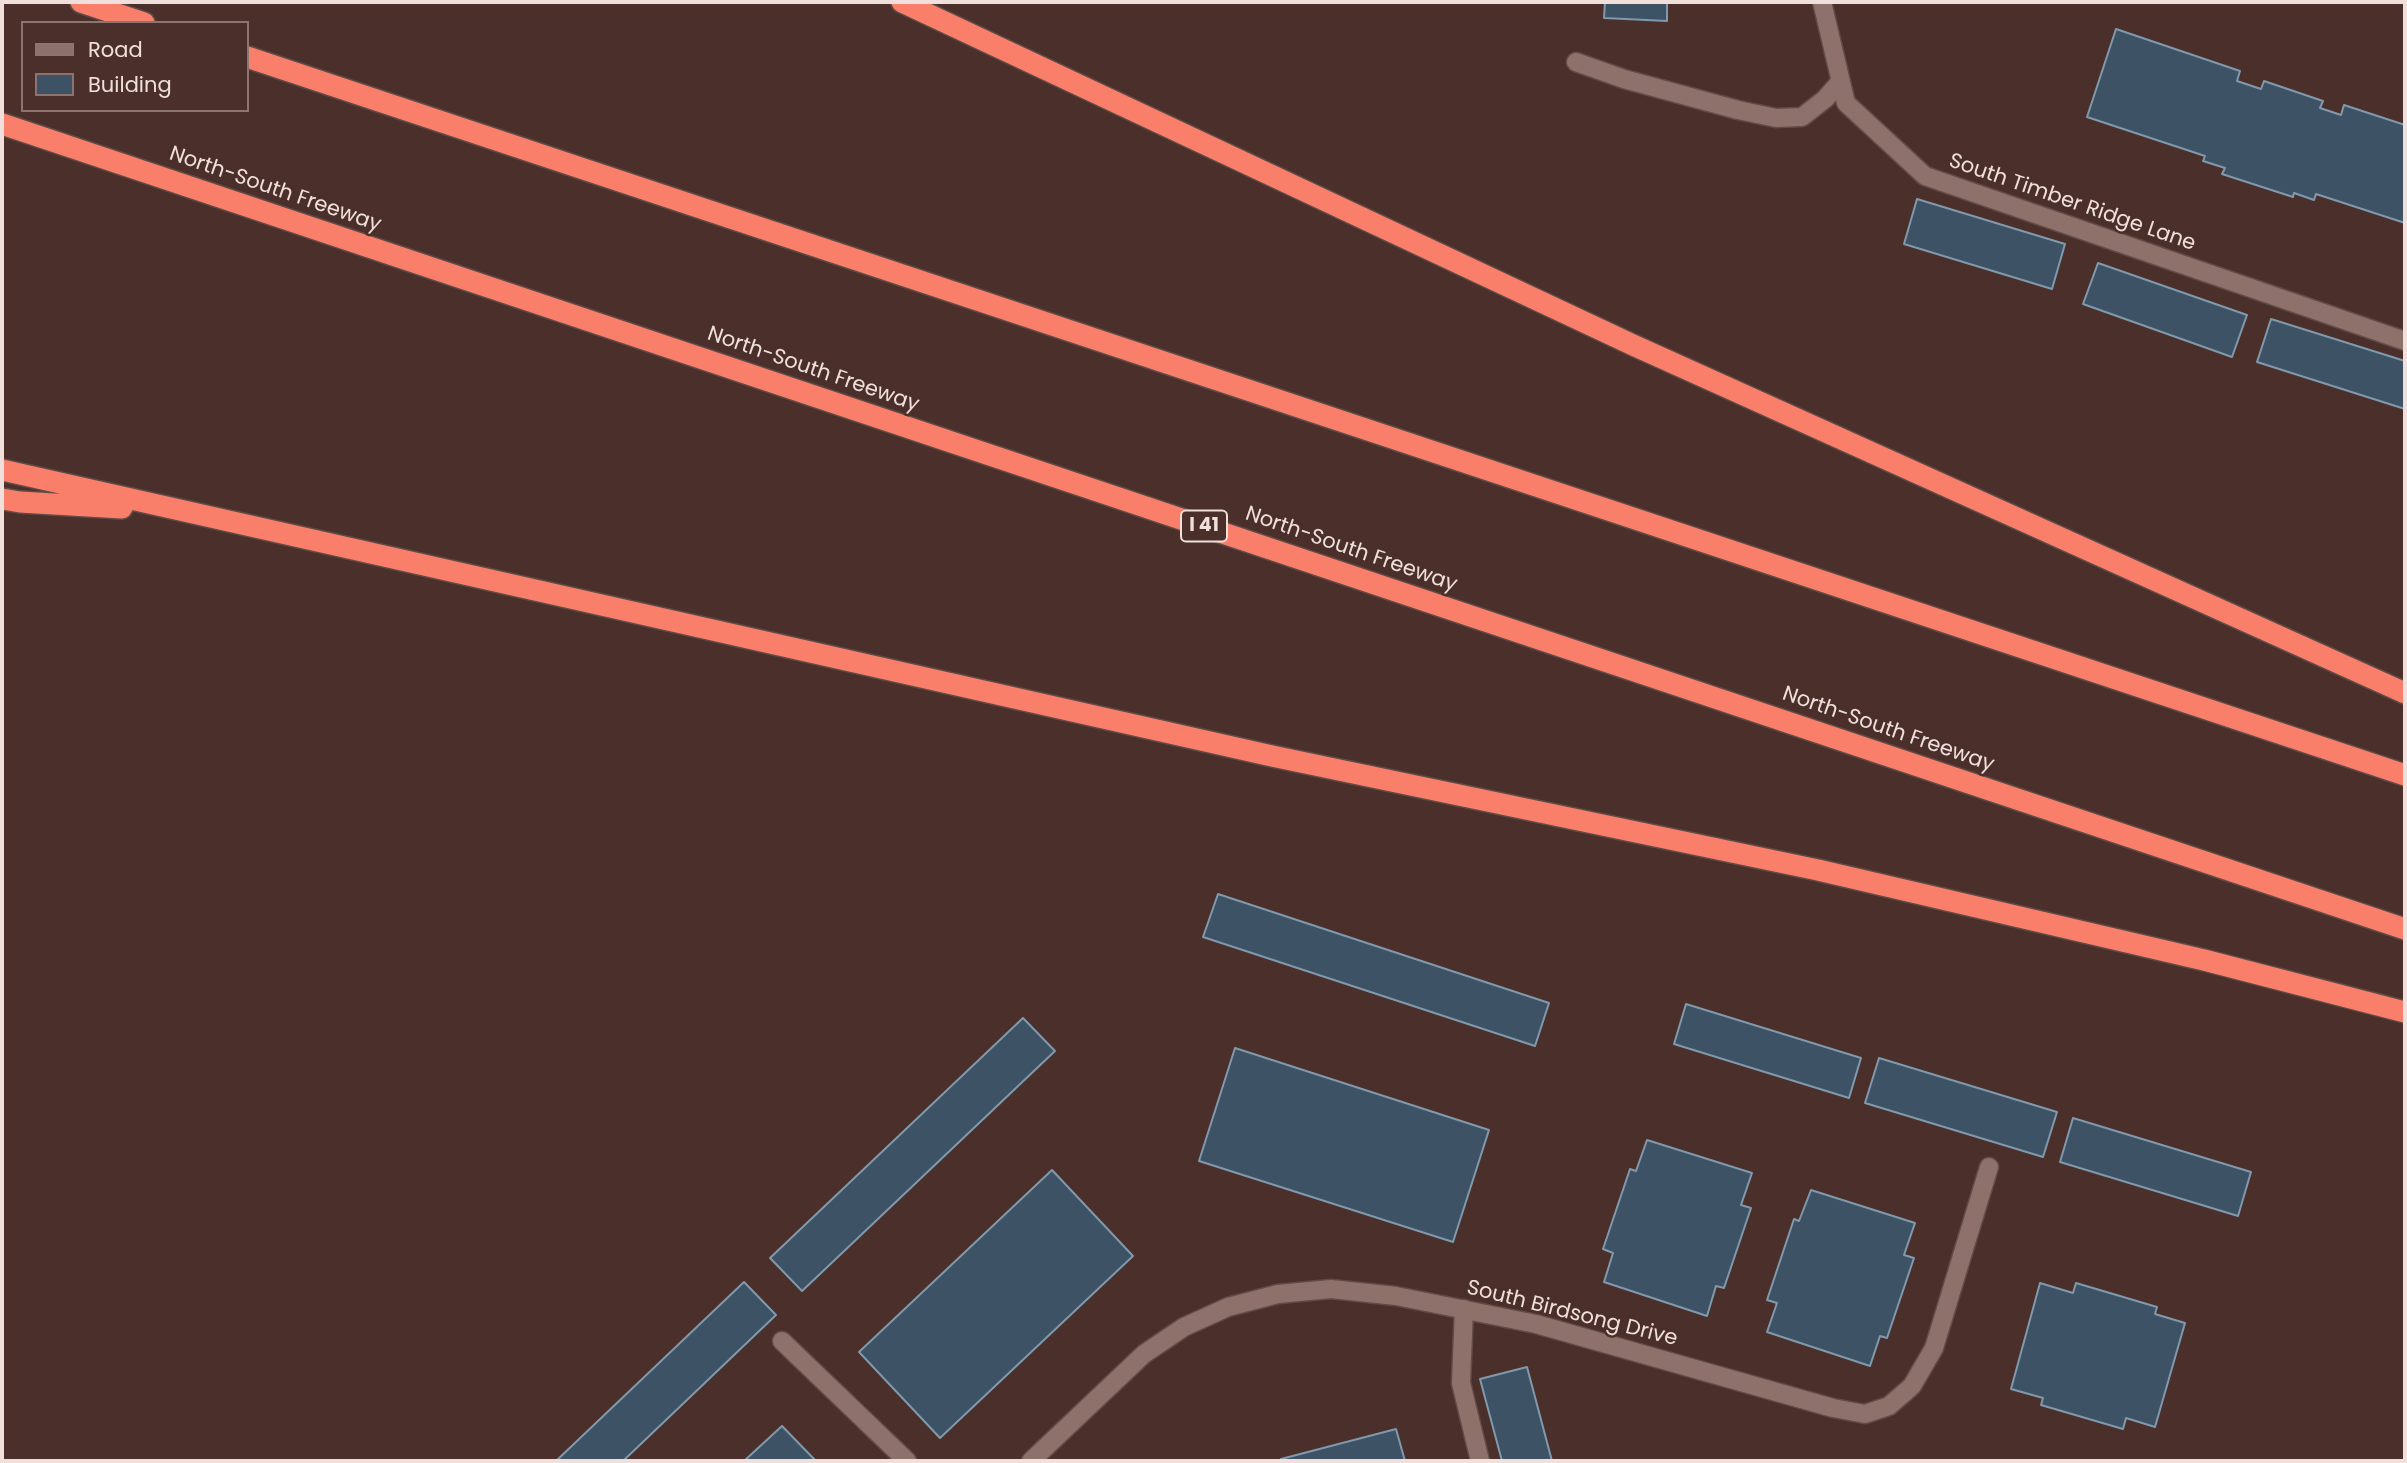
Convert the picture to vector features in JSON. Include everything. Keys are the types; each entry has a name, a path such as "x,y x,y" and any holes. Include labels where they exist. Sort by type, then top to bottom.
{"highway":[{"path":"81,2 138,21"},
{"path":"902,2 1633,345 2405,693"},
{"path":"248,57 2405,775"},
{"name":"North-South Freeway","path":"2,124 2405,929"},
{"path":"2,470 1272,756 1818,870 2204,960 2405,1012"},
{"path":"2,499 180,511"}],"street":[{"name":"South Timber Ridge Lane","path":"1822,2 1846,103 1925,176 2405,341"},
{"path":"1576,62 1624,79 1776,118 1802,117 1825,99 1840,82"},
{"name":"South Birdsong Drive","path":"1031,1461 1144,1354 1184,1327 1228,1307 1278,1294 1331,1289 1396,1296 1536,1324 1833,1408 1865,1414 1889,1406 1912,1386 1934,1348 1989,1167"},
{"path":"1464,1309 1461,1383 1480,1461"},
{"path":"782,1341 907,1461"}],"building":[{"path":"1605,2 1667,2 1667,21 1604,18"},
{"path":"2116,29 2240,71 2237,81 2261,89 2264,81 2323,101 2320,108 2341,115 2344,105 2405,125 2405,223 2316,194 2314,200 2294,193 2293,197 2222,174 2225,168 2203,161 2205,156 2087,117"},
{"path":"1917,199 2065,244 2052,289 1904,244"},
{"path":"2098,263 2247,315 2232,357 2083,304"},
{"path":"2271,319 2405,361 2405,409 2257,362"},
{"path":"1218,894 1549,1003 1535,1046 1203,937"},
{"path":"1686,1004 1861,1058 1849,1098 1674,1044"},
{"path":"1023,1018 1055,1051 802,1291 770,1258"},
{"path":"1235,1048 1489,1130 1453,1242 1199,1161"},
{"path":"1879,1058 2057,1112 2043,1157 1865,1103"},
{"path":"2073,1118 2251,1172 2238,1216 2060,1162"},
{"path":"1647,1140 1752,1173 1741,1205 1751,1208 1724,1288 1716,1286 1707,1316 1604,1282 1613,1253 1603,1249 1630,1169 1636,1171"},
{"path":"1052,1170 1133,1256 940,1438 859,1352"},
{"path":"1811,1190 1915,1223 1904,1255 1914,1258 1887,1338 1880,1336 1870,1366 1767,1332 1777,1303 1767,1300 1794,1219 1799,1221"},
{"path":"744,1282 776,1315 623,1461 556,1461"},
{"path":"2040,1283 2073,1293 2076,1283 2157,1307 2155,1314 2185,1323 2155,1427 2126,1418 2123,1429 2041,1405 2043,1398 2011,1389"},
{"path":"1527,1367 1552,1461 1502,1461 1480,1379"},
{"path":"782,1426 816,1461 744,1461"},
{"path":"1396,1429 1405,1461 1281,1459"}]}
